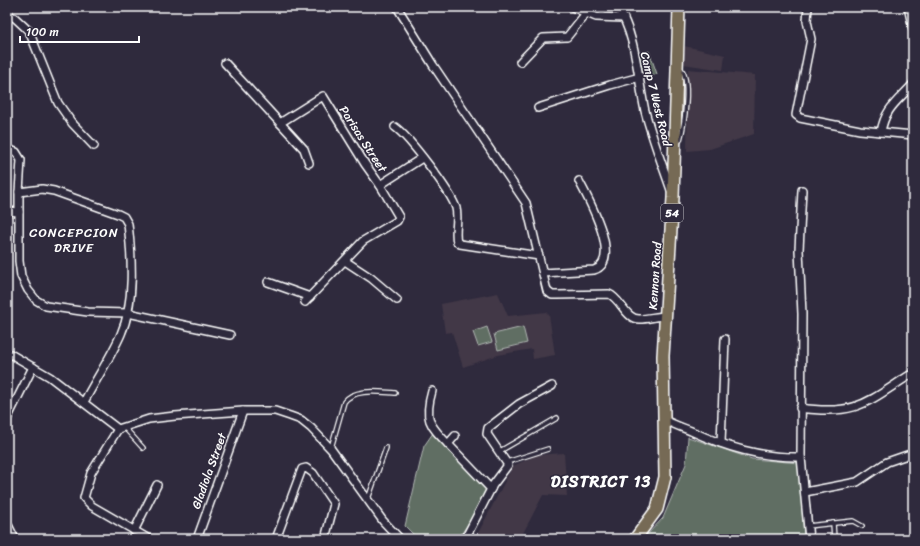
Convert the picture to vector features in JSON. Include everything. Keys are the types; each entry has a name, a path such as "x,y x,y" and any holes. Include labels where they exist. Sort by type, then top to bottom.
{"highway":[{"name":"Kennon Road","path":"635,539 659,504 665,477 663,356 673,198 679,7"}],"street":[{"path":"397,7 433,65 526,202 546,288 552,295 609,294 634,317 640,319 666,316"},
{"path":"572,7 596,17 624,18"},
{"name":"Camp 7 West Road","path":"617,7 624,18 640,78 645,110 673,198"},
{"path":"808,7 807,21 811,38 796,115 800,118 860,130 913,135"},
{"path":"908,7 913,29"},
{"path":"520,62 543,38 567,37 587,12"},
{"path":"7,14 15,18 29,31 58,103 72,124 94,146"},
{"path":"225,63 304,149 309,164"},
{"path":"538,108 610,84 640,78"},
{"path":"882,132 883,124 892,104 913,84"},
{"name":"Parisas Street","path":"280,123 323,96 364,164 380,185 422,158"},
{"path":"395,127 406,136 445,188 454,204 457,242 460,244 539,256"},
{"path":"7,150 16,152 22,160 19,192 19,261 21,276 28,290 36,300 46,306 88,312 128,313 230,335"},
{"path":"542,273 594,270 599,268 605,260 606,252 602,235 579,180"},
{"path":"268,282 307,299 363,241 399,218 380,185"},
{"path":"19,192 42,189 54,191 124,217 128,224 130,241 128,313 122,334 84,402"},
{"path":"802,190 799,250 802,314 802,380 800,408 801,456 809,539"},
{"path":"7,211 19,212"},
{"path":"345,261 367,274 397,300"},
{"path":"721,443 725,339"},
{"path":"7,352 33,367 121,428"},
{"path":"7,419 33,367"},
{"path":"800,408 826,411 853,408 869,402 913,373"},
{"path":"464,539 491,490 506,468 507,462 487,434 488,428 519,404 552,386"},
{"path":"432,391 428,408 431,427 491,490"},
{"path":"149,539 92,506 84,498 91,473 121,428 149,419 243,411 275,411 301,420 311,428 331,450 383,521 400,539"},
{"name":"Gladiola Street","path":"197,539 243,411"},
{"path":"665,423 721,443 761,455 782,457 801,456"},
{"path":"448,444 455,436"},
{"path":"805,492 857,482 887,462 913,453"},
{"path":"276,539 302,469 306,468 313,473 334,504 325,539"},
{"path":"134,531 157,485"},
{"path":"7,523 15,539"}],"lane":[{"path":"331,450 346,399 359,393 395,393"},
{"path":"500,451 557,418"},
{"path":"121,428 143,448"},
{"path":"367,500 386,448"},
{"path":"507,462 548,449"},
{"path":"808,526 853,521 862,526"},
{"path":"833,523 834,539"}],"shaded area":[{"path":"684,46 725,55 723,70 683,64"},
{"path":"688,69 755,75 754,134 710,149 687,151"},
{"path":"498,293 508,316 546,312 549,315 555,355 533,359 532,349 498,355 463,367 452,332 445,333 441,304"},
{"path":"564,453 567,496 543,495 520,539 475,539 513,466 536,455"}],"green space":[{"path":"649,51 657,74 645,78 637,56"},
{"path":"487,327 492,342 478,346 473,332"},
{"path":"523,327 527,343 498,350 494,334"},
{"path":"433,433 490,491 458,539 418,539 405,526 424,446"},
{"path":"688,437 752,459 799,463 804,539 643,539 663,518 686,464"}],"district":[{"name":"CONCEPCION DRIVE","path":"74,240"},
{"name":"DISTRICT 13","path":"601,481"}]}
